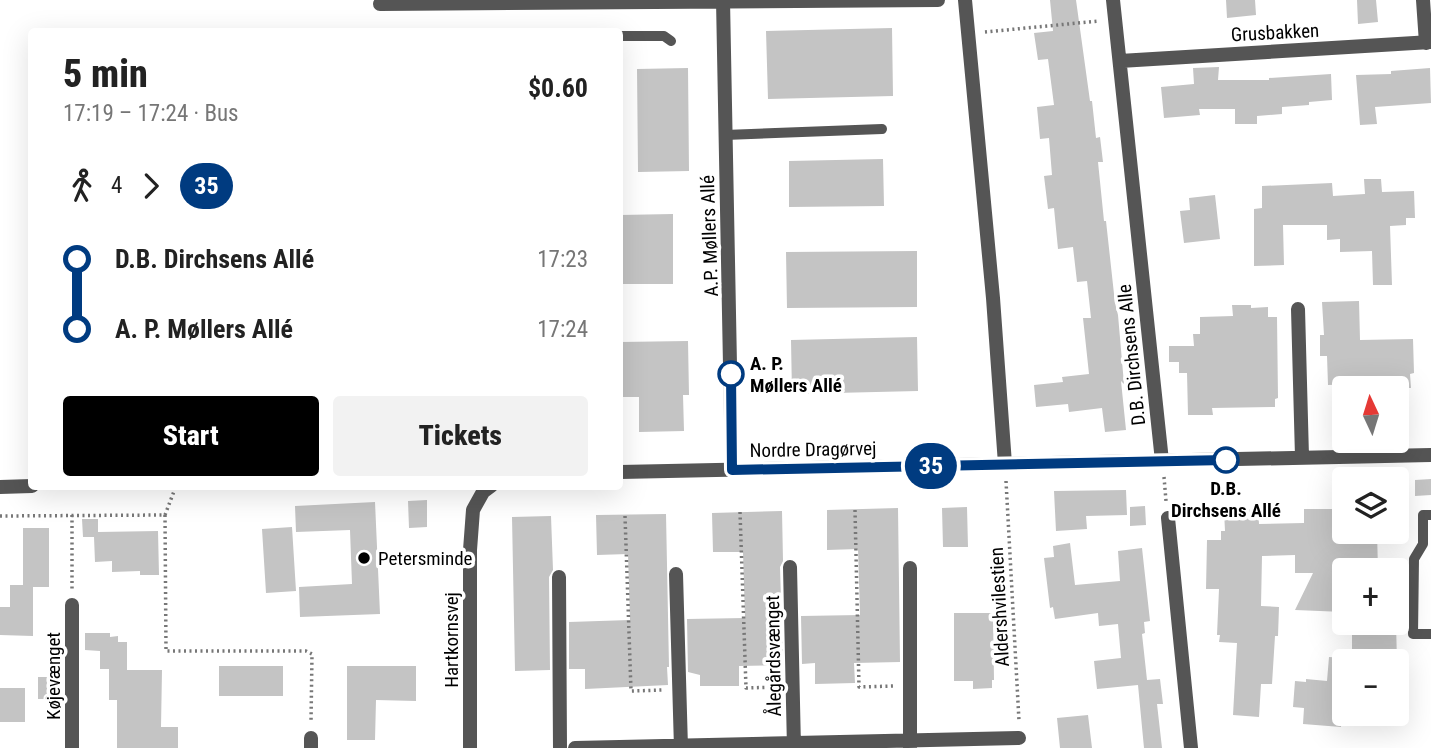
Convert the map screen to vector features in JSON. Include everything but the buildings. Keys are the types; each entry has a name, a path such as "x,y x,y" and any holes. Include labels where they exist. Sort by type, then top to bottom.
{"street":[{"path":"380,4 457,1 938,0"},
{"path":"965,0 993,298 1005,464"},
{"name":"D.B. Dirchsens Alle","path":"1114,0 1162,461"},
{"path":"1423,0 1428,43"},
{"name":"A.P. Møllers Allé","path":"723,1 732,470"},
{"name":"Grusbakken","path":"1120,61 1428,43"},
{"path":"1298,309 1302,457"},
{"name":"Nordre Dragørvej","path":"623,472 1431,455"},
{"path":"0,487 28,486"},
{"name":"Hartkornsvej","path":"470,748 470,550 473,510 482,490"},
{"path":"1168,518 1191,748"},
{"name":"Ålegårdsvænget","path":"790,568 794,746"},
{"path":"910,568 910,744"},
{"path":"676,574 681,747"},
{"path":"559,577 561,748"},
{"name":"Køjevænget","path":"72,605 72,748"},
{"name":"Ålegårdsvænget","path":"575,748 910,744 1019,738"}],"lane":[{"path":"623,36 664,36 671,41"},
{"path":"726,135 882,129"},
{"path":"1431,515 1423,515 1423,544 1413,559 1413,634 1431,634"}],"path":[{"path":"968,34 1115,19"},
{"path":"1162,461 1168,518"},
{"name":"Aldershvilestien","path":"1005,464 1019,738"},
{"path":"174,490 165,515 166,650 306,651 312,654 311,743"},
{"path":"855,510 859,687 910,685"},
{"path":"740,512 746,688 793,687"},
{"path":"72,515 72,605"},
{"path":"0,516 165,515"},
{"path":"625,516 631,691 679,690"}],"bus line":[{"name":"35","path":"731,374 732,470 1226,460"}],"place":[{"name":"A. P. Møllers Allé","path":"731,374"},
{"name":"D.B. Dirchsens Allé","path":"1226,460"},
{"name":"Petersminde","path":"364,558"}]}
